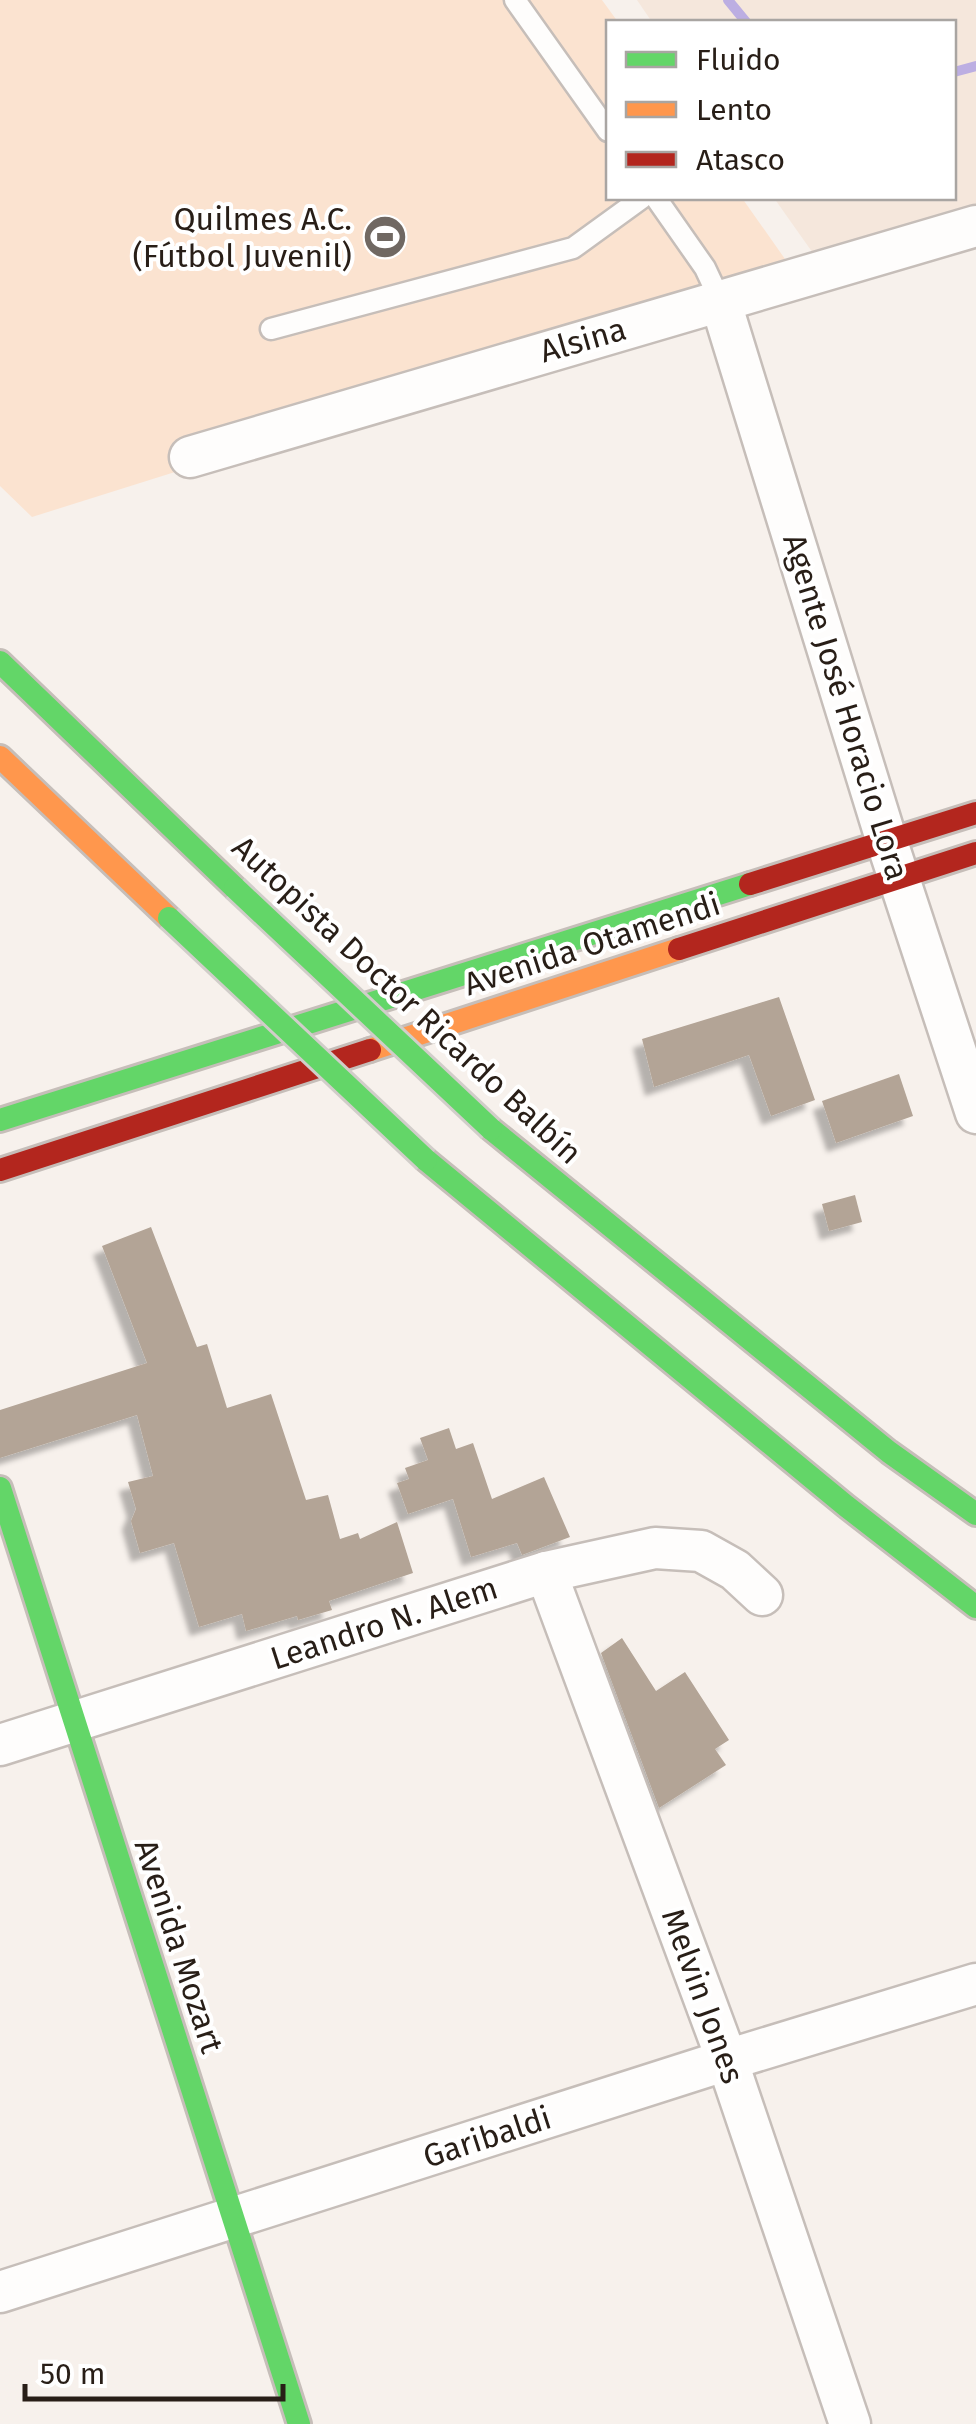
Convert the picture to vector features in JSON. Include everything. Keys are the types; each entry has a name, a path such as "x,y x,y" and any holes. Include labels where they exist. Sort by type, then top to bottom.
{"main road":[{"name":"Autopista Doctor Ricardo Balbín","path":"0,662 490,1130 874,1440 976,1514"},
{"path":"0,756 426,1160 846,1506 976,1608"},
{"name":"Avenida Otamendi","path":"0,1170 893,859 976,813"},
{"name":"Avenida Otamendi","path":"0,1120 893,859 976,852"},
{"name":"Avenida Mozart","path":"0,1488 299,2424"}],"street":[{"name":"Alsina","path":"190,457 976,226"},
{"name":"Agente José Horacio Lora","path":"720,300 976,1113"},
{"name":"Leandro N. Alem","path":"0,1745 546,1572 655,1548 701,1551 736,1570 762,1595"},
{"name":"Melvin Jones","path":"546,1572 727,2060 850,2424"},
{"name":"Garibaldi","path":"0,2292 976,1984"}],"lane":[{"path":"516,0 606,127"},
{"path":"271,329 573,248 639,200"},
{"path":"657,200 705,268 720,300"}],"shaded area":[{"name":"Quilmes A.C. (Fútbol Juvenil)","path":"0,0 602,0 617,20 606,20 606,200 743,200 797,276 32,517 0,486"},
{"path":"637,0 976,0 976,206 815,256 775,200 956,200 956,20 651,20"}],"building":[{"path":"779,997 815,1100 771,1116 749,1055 654,1087 642,1039"},
{"path":"899,1074 913,1116 836,1143 822,1101"},
{"path":"855,1195 862,1222 829,1231 822,1204"},
{"path":"151,1227 197,1347 207,1344 227,1408 271,1394 306,1500 328,1495 340,1539 358,1533 360,1539 397,1522 413,1573 329,1601 332,1610 298,1620 297,1616 246,1631 242,1614 199,1627 174,1543 140,1553 131,1521 136,1509 128,1482 153,1476 137,1415 0,1458 0,1410 147,1363 102,1246"},
{"path":"449,1428 456,1449 473,1443 492,1499 544,1477 570,1537 522,1555 517,1543 471,1557 453,1499 408,1514 397,1483 409,1479 405,1468 428,1460 420,1438"},
{"path":"622,1638 656,1691 685,1672 729,1740 715,1749 726,1765 659,1808 601,1653"}],"waterway":[{"path":"728,0 744,20"},
{"path":"956,71 976,66"}],"traffic: fast":[{"path":"0,662 235,888"},
{"path":"0,1120 750,884"},
{"path":"235,888 491,1129"},
{"path":"169,918 426,1160"},
{"path":"491,1129 889,1452 976,1514"},
{"path":"426,1160 846,1506 976,1607"},
{"path":"0,1488 299,2424"}],"traffic: slow":[{"path":"0,757 169,918"},
{"path":"370,1050 679,949"}],"traffic: jam":[{"path":"750,884 976,813"},
{"path":"679,949 976,853"},
{"path":"0,1170 370,1050"}],"place":[{"name":"Quilmes A.C. (Fútbol Juvenil)","path":"385,237"}]}
